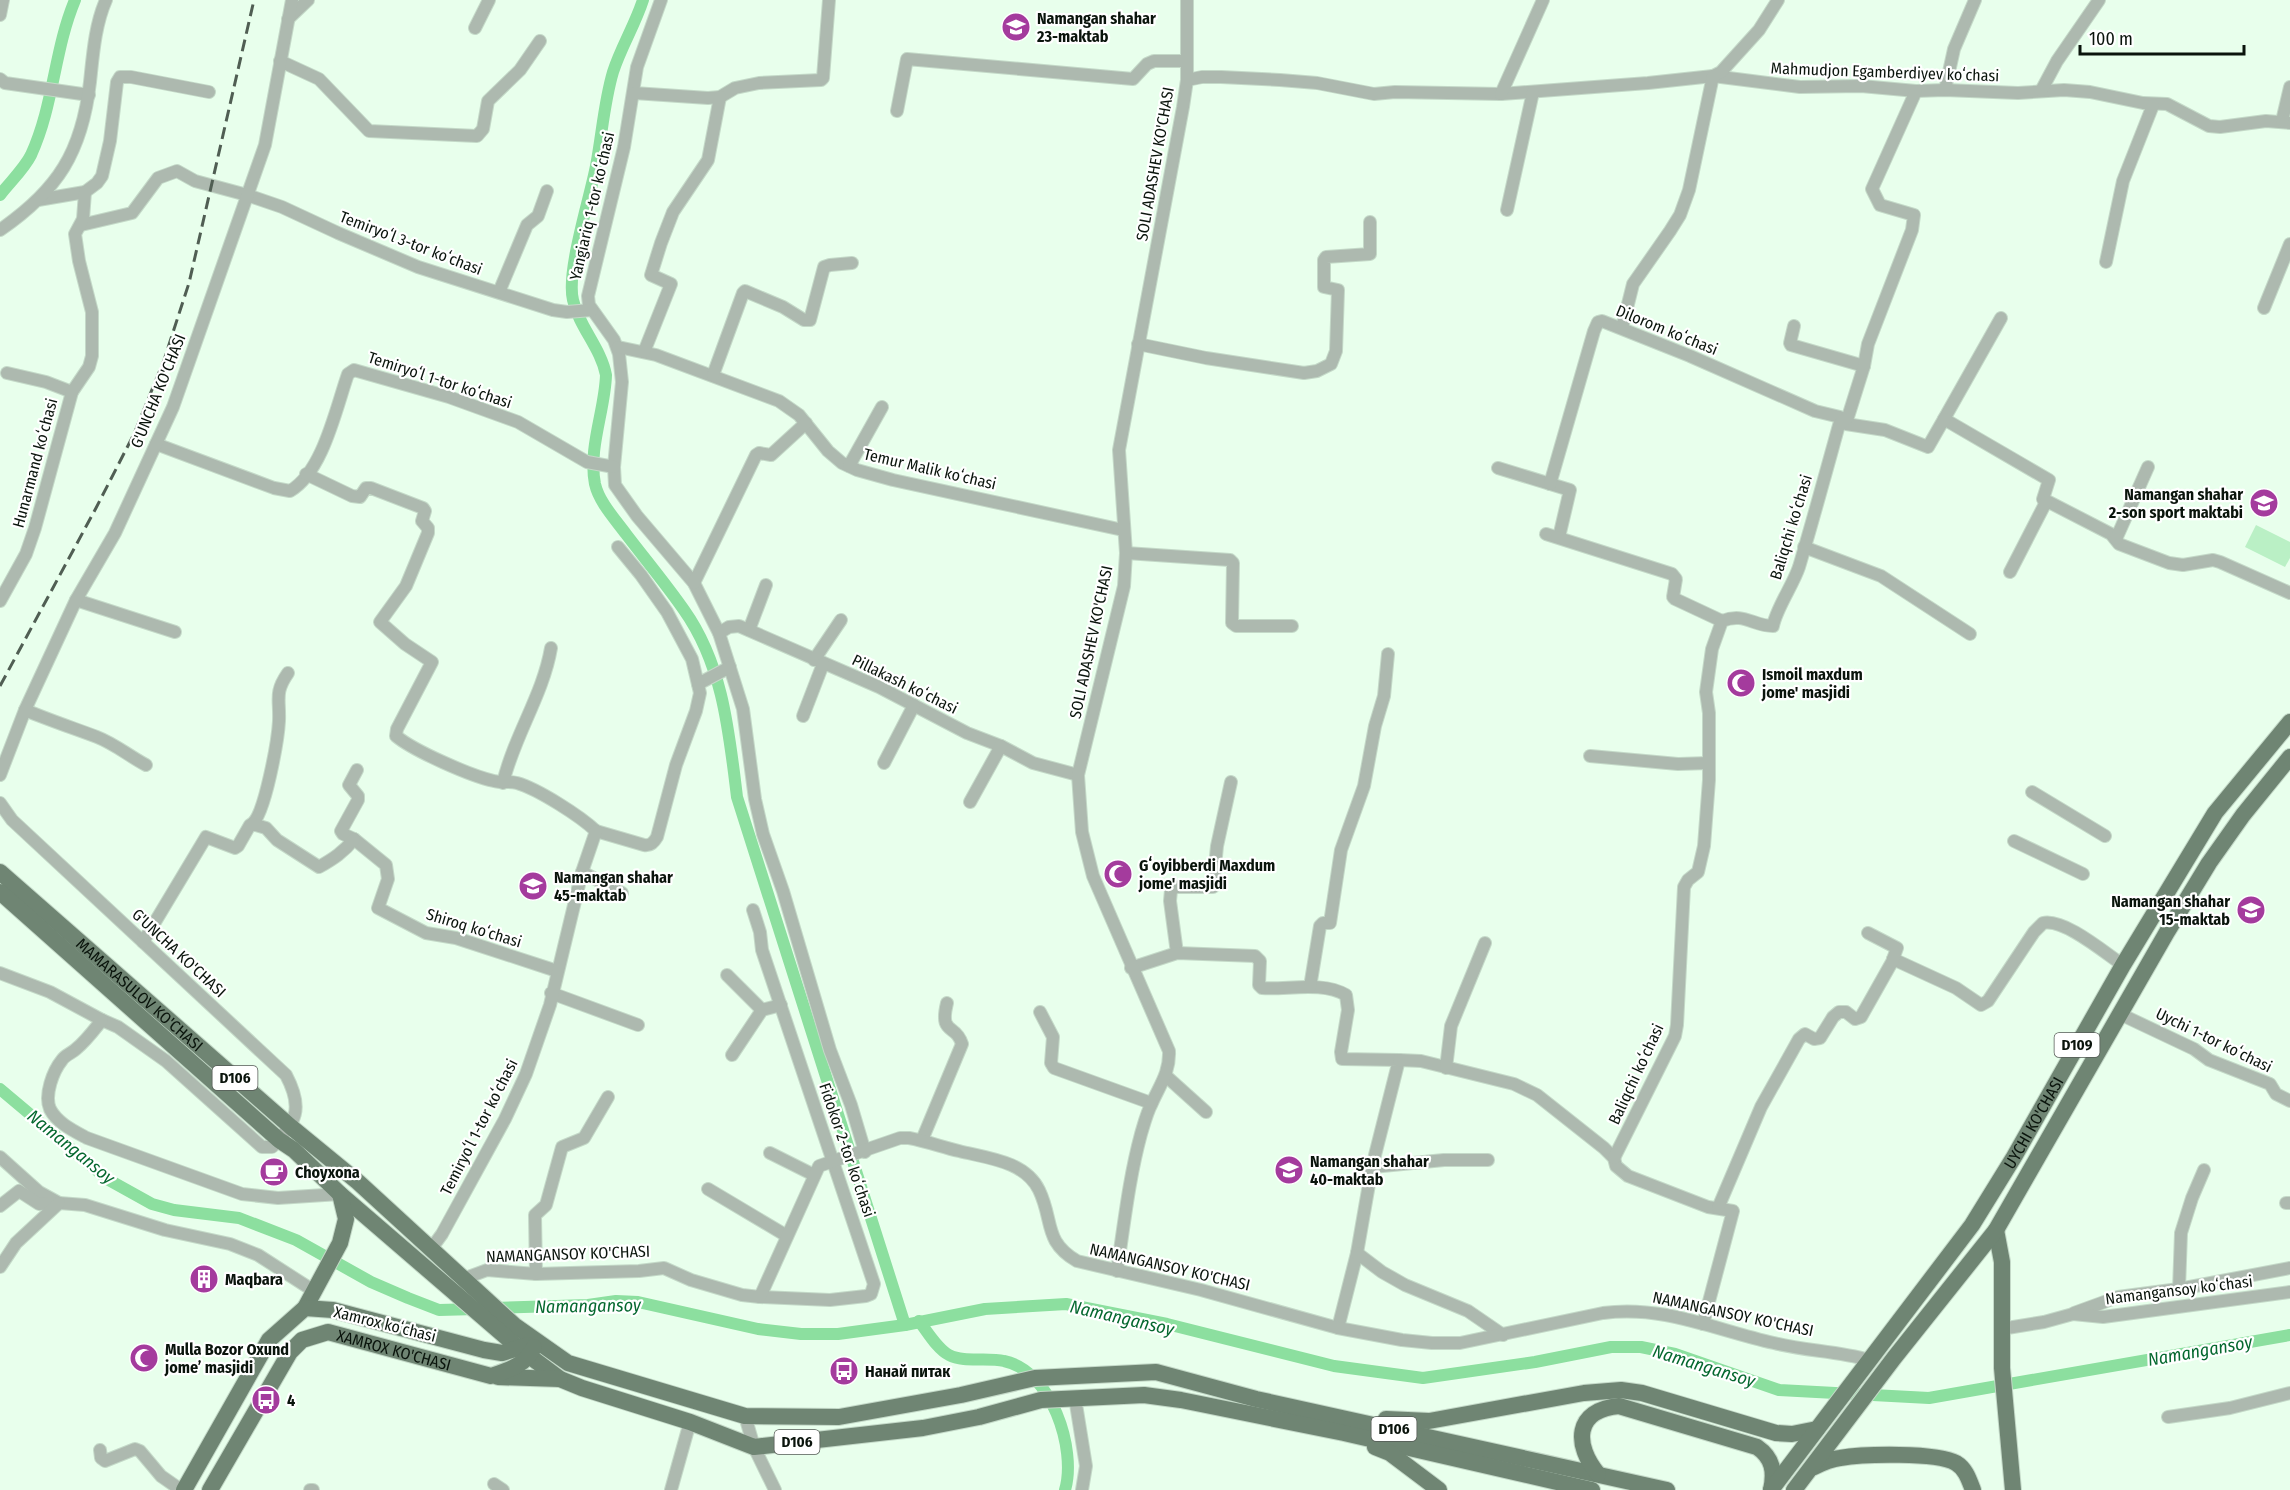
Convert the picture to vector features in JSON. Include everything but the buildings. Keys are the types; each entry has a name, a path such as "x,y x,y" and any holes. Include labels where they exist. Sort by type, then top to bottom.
{"main road":[{"name":"UYCHI KO'CHASI","path":"1867,1363 1972,1225 2014,1157 2122,965 2216,813 2290,723"},
{"name":"UYCHI KO'CHASI","path":"1813,1467 1894,1358 1996,1230 2209,863 2243,815 2290,757"},
{"name":"MAMARASULOV KO'CHASI","path":"0,872 291,1127 358,1182 431,1249 464,1287"},
{"name":"MAMARASULOV KO'CHASI","path":"0,892 279,1140 294,1150 340,1194 464,1287"},
{"path":"183,1490 269,1340 305,1308 340,1243 346,1220 340,1194"},
{"path":"1996,1230 2002,1262 2002,1368 2013,1490"},
{"path":"1934,1276 1950,1288"},
{"name":"D106","path":"464,1287 560,1379 690,1422 754,1447 922,1428 979,1417 1041,1400 1144,1395 1345,1426 1595,1482 1667,1490"},
{"name":"Xamrox koʻchasi","path":"305,1308 333,1310 484,1350 502,1353 529,1349"},
{"name":"XAMROX KO'CHASI","path":"210,1490 290,1352 302,1340 328,1332 491,1376 560,1379"},
{"path":"491,1376 516,1367 529,1349"},
{"name":"D106","path":"529,1349 568,1363 745,1416 839,1417 961,1395 1035,1378 1156,1372 1568,1488 1595,1482"},
{"name":"D109","path":"1771,1490 1867,1363"},
{"path":"1345,1426 1371,1418 1429,1421 1584,1393 1621,1390 1642,1393 1776,1433 1792,1434 1817,1429"},
{"path":"1595,1482 1581,1447 1582,1431 1594,1413 1604,1407 1618,1406 1757,1447 1763,1452 1774,1470 1771,1490"},
{"path":"1345,1426 1390,1453 1439,1490"},
{"path":"1813,1467 1828,1460 1862,1456 1944,1458 1958,1464 1966,1472 1973,1490"},
{"name":"D109","path":"1794,1490 1813,1467"}],"street":[{"path":"0,15 3,0"},
{"path":"0,230 38,200 70,157 81,132 95,36 106,0"},
{"name":"G'UNCHA KO'CHASI","path":"0,775 25,710 76,600 115,533 173,407 265,145 292,0"},
{"path":"288,19 308,0"},
{"path":"475,28 489,0"},
{"name":"Yangiariq 1-tor koʻchasi","path":"590,310 590,289 624,147 637,67 661,0"},
{"path":"634,93 720,97 735,88 759,83 822,79 829,0"},
{"name":"SOLI ADASHEV KO'CHASI","path":"1117,1271 1129,1190 1141,1134 1151,1103 1166,1076 1169,1051 1093,876 1082,832 1078,775 1124,586 1126,553 1119,450 1122,421 1187,80 1187,0"},
{"path":"1501,94 1543,0"},
{"path":"1622,328 1633,284 1680,215 1689,190 1713,76 1721,72 1759,30 1778,0"},
{"path":"1945,90 1954,49 1975,0"},
{"path":"2041,91 2057,61 2099,0"},
{"path":"280,61 320,79 369,131 477,136 483,129 488,101 520,70 540,41"},
{"path":"897,111 907,59 1133,79 1147,64 1154,61 1186,61"},
{"path":"38,200 85,192 98,183 104,170 117,82 120,77 131,76 208,92"},
{"name":"Mahmudjon Egamberdiyev koʻchasi","path":"1187,80 1202,77 1280,80 1317,83 1374,94 1395,92 1501,94 1713,76 1800,87 1861,86 1916,91 1994,93 2064,90 2090,92 2153,105 2167,104 2209,126 2220,127 2266,121 2286,122"},
{"path":"3,81 85,94"},
{"path":"2286,122 2290,87"},
{"name":"Baliqchi koʻchasi","path":"1614,1158 1675,1035 1677,1025 1684,887 1688,880 1698,872 1701,864 1709,763 1709,712 1706,692 1712,649 1722,621 1739,616 1773,626 1774,618 1798,568 1839,425 1848,417 1864,366 1868,344 1912,230 1914,217 1912,214 1880,205 1872,189 1916,91"},
{"path":"1507,210 1533,92"},
{"path":"644,352 670,284 651,275 673,212 708,160 720,97"},
{"path":"2106,262 2123,181 2153,105"},
{"name":"Temiryoʻl 3-tor koʻchasi","path":"81,225 132,213 158,178 177,171 212,187 248,195 282,207 418,267 553,310 567,312 590,310"},
{"path":"499,292 527,225 538,216 547,191"},
{"name":"Hunarmand koʻchasi","path":"0,601 26,554 72,392 89,366 93,342 92,312 79,261 75,234 76,228 81,225 85,192"},
{"path":"1138,344 1206,358 1304,373 1326,367 1335,358 1338,290 1324,286 1324,260 1326,257 1370,254 1370,222"},
{"path":"2264,308 2290,244"},
{"path":"714,375 743,293 750,293 783,307 804,320 810,320 824,267 852,263"},
{"path":"590,310 618,347 622,382 610,466 615,485 694,583 719,633 726,669 743,709 748,754 763,834 783,891 830,1050 851,1105 861,1153"},
{"path":"2001,318 1944,419 2049,480 2043,499 2046,502 2111,534 2119,544 2183,566 2213,560 2220,562 2290,593"},
{"name":"Dilorom koʻchasi","path":"1550,484 1597,324 1602,321 1815,411 1840,417 1846,424 1885,430 1928,447 1944,419"},
{"path":"1794,326 1791,345 1864,366"},
{"name":"Temur Malik koʻchasi","path":"618,347 644,352 714,375 779,401 790,407 806,423 828,452 849,466 893,480 1123,530"},
{"name":"Temiryoʻl 1-tor koʻchasi","path":"156,444 285,491 295,488 325,446 348,374 354,370 449,397 518,422 587,462 610,466"},
{"path":"7,373 46,382 72,392"},
{"path":"849,466 882,407"},
{"path":"694,583 756,455 759,453 771,455 806,423"},
{"path":"2116,539 2148,467"},
{"path":"1498,468 1570,490 1559,537"},
{"path":"306,474 352,496 360,497 364,489 368,487 423,508 425,513 422,521 429,530 428,533 406,586 380,622 405,644 432,662 396,735 445,763 473,774 503,783 514,782 528,788 573,814 596,831 648,846 654,843 657,837 676,765 696,711 700,683 692,659 667,612 618,547"},
{"path":"2010,572 2046,502"},
{"path":"1546,534 1672,574 1676,579 1673,597 1675,599 1722,621"},
{"path":"1804,547 1881,576 1970,634"},
{"path":"1126,553 1230,560 1233,563 1232,623 1236,626 1292,626"},
{"path":"749,630 766,585"},
{"path":"76,600 175,632"},
{"path":"803,716 819,662 841,620"},
{"name":"Pillakash koʻchasi","path":"719,633 729,627 739,626 914,705 1033,763 1078,775"},
{"path":"503,783 508,762 546,670 551,648"},
{"path":"1310,987 1320,926 1323,923 1330,923 1341,850 1364,786 1375,726 1384,696 1388,654"},
{"path":"700,683 726,669"},
{"path":"143,942 206,837 236,848 252,824 258,820 268,782 279,722 279,686 288,673"},
{"path":"884,763 914,705"},
{"path":"25,710 97,737 122,749 146,765"},
{"path":"969,802 1001,746"},
{"path":"1590,756 1678,764 1709,763"},
{"path":"252,824 271,831 277,840 319,867 330,858 343,853 354,839 341,831 358,800 358,796 349,785 357,770"},
{"path":"1177,953 1171,890 1176,887 1213,887 1217,846 1231,782"},
{"path":"2032,792 2105,836"},
{"name":"G'UNCHA KO'CHASI","path":"0,803 12,820 286,1076 294,1092 296,1106 291,1127"},
{"name":"Temiryoʻl 1-tor koʻchasi","path":"431,1249 442,1234 505,1119 526,1074 539,1039 582,872 596,831"},
{"name":"Shiroq koʻchasi","path":"354,839 386,865 388,879 378,908 426,933 456,938 557,971"},
{"path":"2014,841 2083,874"},
{"path":"582,872 622,893"},
{"name":"Fidokor 2-tor koʻchasi","path":"753,910 760,932 762,950 835,1160 874,1284 871,1294 866,1296 830,1300 760,1297"},
{"path":"1893,959 1956,988 1981,1005 1988,1001 2034,932 2043,923 2056,923 2067,928 2122,965"},
{"path":"1718,1208 1761,1107 1802,1036 1806,1035 1817,1040 1839,1012 1846,1012 1855,1019 1861,1017 1893,959 1897,950 1895,946 1868,933"},
{"path":"1446,1068 1451,1026 1485,943"},
{"path":"1131,968 1177,953 1255,956 1260,961 1259,985 1262,988 1310,987 1338,991 1346,995 1346,1028 1341,1052 1342,1059 1421,1061 1514,1084 1537,1095 1614,1158 1616,1166 1628,1176 1718,1208 1733,1211 1703,1324"},
{"path":"0,973 51,992 118,1027 166,1061 262,1147 272,1147 291,1127"},
{"path":"727,975 758,1003 762,1010"},
{"path":"551,993 638,1025"},
{"path":"922,1140 962,1044 960,1039 946,1027 947,1003"},
{"path":"732,1055 762,1010 781,1005"},
{"path":"1040,1012 1053,1037 1051,1063 1054,1068 1151,1103"},
{"name":"Uychi 1-tor koʻchasi","path":"2120,1014 2173,1038 2209,1060 2270,1084 2276,1094 2290,1101"},
{"path":"102,1020 55,1070 48,1096 51,1110 60,1121 87,1138 242,1194 278,1198 340,1194"},
{"path":"1338,1328 1357,1253 1372,1167 1399,1060"},
{"path":"1166,1076 1206,1112"},
{"path":"536,1274 535,1215 546,1205 562,1147 584,1138 608,1097"},
{"name":"NAMANGANSOY KO'CHASI","path":"464,1287 487,1270 536,1274 639,1271 664,1268 691,1280 742,1295 760,1297 819,1166 900,1138 922,1140 989,1157 1022,1171 1032,1178 1040,1191 1057,1246 1064,1254 1077,1262 1201,1290 1338,1328 1402,1340 1460,1343 1622,1311 1650,1311 1775,1344 1853,1355 1867,1363"},
{"path":"770,1153 814,1175"},
{"path":"0,1157 39,1192 59,1203"},
{"path":"1372,1167 1444,1160 1488,1160"},
{"path":"2179,1289 2181,1233 2204,1170"},
{"path":"708,1189 787,1236"},
{"path":"0,1206 19,1191 39,1204 85,1205 165,1230 230,1244 317,1284"},
{"path":"0,1267 16,1243 59,1203"},
{"path":"1357,1253 1382,1272 1405,1285 1468,1311 1503,1335"},
{"path":"2073,1314 2118,1297 2179,1289 2290,1268"},
{"name":"Namangansoy koʻchasi","path":"2001,1329 2044,1322 2073,1314 2103,1317 2290,1292"},
{"path":"2168,1417 2230,1408 2290,1393"},
{"path":"1071,1398 1086,1466 1082,1490"},
{"path":"745,1416 754,1447 775,1490"},
{"path":"671,1490 690,1422"},
{"path":"100,1450 101,1458 105,1461 135,1449 140,1451 161,1476 183,1490"}],"green space":[{"path":"2256,525 2290,542 2290,558 2285,567 2245,547"}],"waterway":[{"path":"0,195 28,160 39,136 68,19 75,0"},
{"path":"643,0 616,63 610,83 596,166 573,272 572,288 576,310 600,356 606,375 595,443 593,470 595,484 608,510 684,610 708,653 727,724 737,797 905,1325"},
{"name":"Namangansoy","path":"0,1089 107,1179 152,1204 174,1210 239,1218 296,1240 371,1282 439,1310 476,1309"},
{"name":"Namangansoy","path":"493,1308 588,1305 616,1301 638,1302 758,1329 801,1334 838,1334 905,1325 985,1309 1066,1304 1167,1324 1334,1366 1423,1378 1535,1362 1611,1347 1641,1347 1675,1354 1779,1390 1929,1398 2290,1335"},
{"path":"919,1321 936,1344 949,1355 962,1359 1004,1361 1021,1367 1035,1379 1057,1414 1063,1434 1068,1473 1065,1490"}],"railway":[{"path":"0,686 134,434 164,360 189,283 254,0"}],"place":[{"name":"Namangan shahar 23-maktab","path":"1016,27"},
{"name":"Namangan shahar 2-son sport maktabi","path":"2264,503"},
{"name":"Ismoil maxdum jome' masjidi","path":"1741,683"},
{"name":"Gʻoyibberdi Maxdum jome' masjidi","path":"1118,874"},
{"name":"Namangan shahar 45-maktab","path":"533,886"},
{"name":"Namangan shahar 15-maktab","path":"2251,910"},
{"name":"Namangan shahar 40-maktab","path":"1289,1170"},
{"name":"Choyxona","path":"274,1172"},
{"name":"Maqbara","path":"204,1279"},
{"name":"Mulla Bozor Oxund jome’ masjidi","path":"144,1358"},
{"name":"Нанай питак","path":"844,1371"},
{"name":"4","path":"266,1400"}]}
